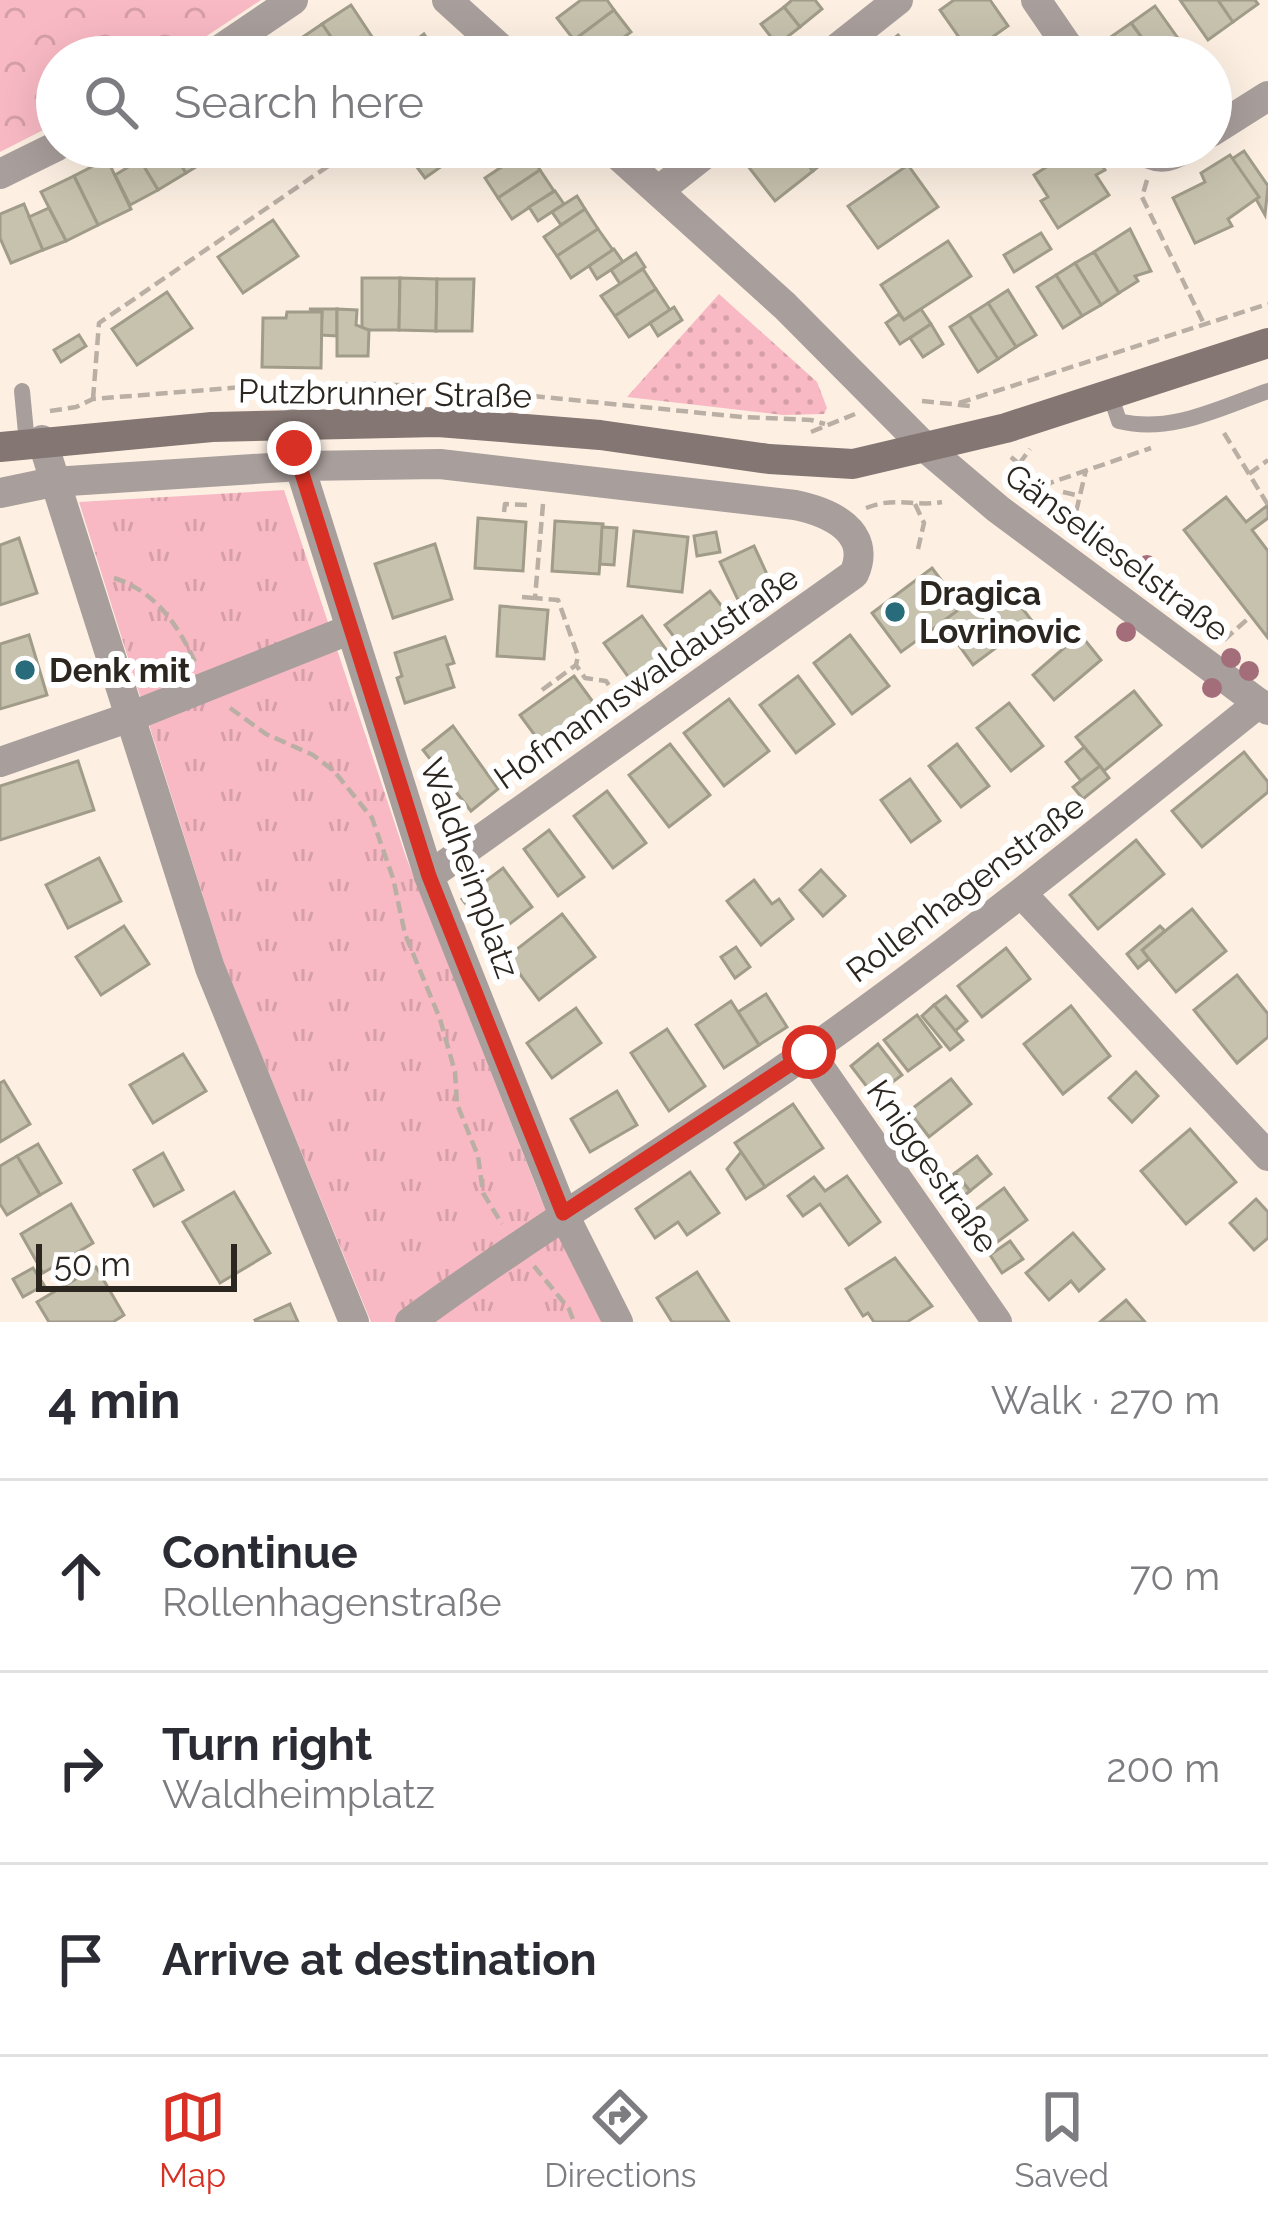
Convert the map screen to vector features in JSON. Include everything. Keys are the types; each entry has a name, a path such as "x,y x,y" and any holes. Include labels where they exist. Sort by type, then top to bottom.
{"main road":[{"name":"Putzbrunner Straße","path":"23,444 293,424 438,422 853,464 1111,397 1268,343"}],"street":[{"path":"240,36 293,0"},
{"path":"447,0 487,36"},
{"path":"853,36 898,0"},
{"path":"1036,0 1061,36"},
{"path":"1232,119 1268,96"},
{"path":"0,174 36,156"},
{"name":"Gänselieselstraße","path":"632,168 785,306 926,448 998,509 1263,706"},
{"path":"658,191 687,168"},
{"name":"Waldheimplatz","path":"293,424 294,448 429,876 563,1213 618,1322"},
{"path":"23,444 53,482 210,968 354,1322"},
{"path":"714,495 769,459"},
{"path":"0,493 53,482 300,466 440,464 822,510 839,520"},
{"name":"Hofmannswaldaustraße","path":"429,876 854,574 858,549 854,536 839,520"},
{"path":"0,762 130,717 351,629"},
{"name":"Rollenhagenstraße","path":"410,1322 514,1245 809,1052 1263,706"},
{"path":"1022,894 1268,1156"},
{"name":"Kniggestraße","path":"809,1052 997,1322"}],"lane":[{"path":"1111,397 1119,421 1167,426 1268,391"},
{"path":"22,392 23,444"}],"path":[{"path":"93,399 99,323 325,168"},
{"path":"1144,168 1142,197 1205,326"},
{"path":"909,404 954,405 1268,304"},
{"path":"825,424 859,413"},
{"path":"1219,424 1268,505"},
{"path":"1007,453 1034,477 1051,483 1159,445 1167,426"},
{"path":"1249,474 1268,460"},
{"path":"1065,558 1087,470"},
{"path":"997,487 1034,477"},
{"path":"1063,492 1080,496"},
{"path":"839,520 887,500 927,504 962,496"},
{"path":"535,598 544,498"},
{"path":"913,501 924,523 918,549"},
{"path":"86,584 108,576 129,583 159,604 187,644 213,697 266,734 313,754 334,771 371,818 393,878 405,934 440,1019 455,1072 457,1104 478,1156 483,1193 514,1245 569,1309 574,1322"},
{"path":"522,597 558,600 578,656 576,665 542,690"},
{"path":"1206,663 1251,616"},
{"path":"576,665 585,678 605,681 629,716"}],"green space":[{"path":"0,0 261,0 207,36 36,36 36,134 0,152"},
{"path":"719,294 817,382 827,408 824,414 783,415 627,397"},
{"path":"284,490 406,857 539,1194 603,1322 371,1322 225,966 79,502"}],"building":[{"path":"581,0 607,0 614,10 579,36 571,36 557,18"},
{"path":"792,0 815,0 822,9 800,27 784,7"},
{"path":"954,0 990,0 1008,26 994,36 958,36 940,10"},
{"path":"1180,0 1218,0 1233,22 1214,36 1205,36"},
{"path":"1218,0 1255,0 1258,4 1233,22"},
{"path":"351,5 371,36 330,36 322,24"},
{"path":"1155,6 1176,36 1141,36 1131,23"},
{"path":"784,7 800,27 788,36 770,36 761,24"},
{"path":"614,10 631,32 626,36 579,36"},
{"path":"1131,23 1141,36 1112,36"},
{"path":"322,24 330,36 304,36"},
{"path":"1244,151 1268,186 1265,215 1259,197 1232,159"},
{"path":"1232,158 1259,197 1228,219 1232,226 1195,243 1173,198 1205,182 1201,173 1209,168 1232,168"},
{"path":"90,168 111,168 131,209 98,225 74,176"},
{"path":"127,168 145,168 158,190 130,205 115,175"},
{"path":"145,168 183,168 186,173 158,190"},
{"path":"418,168 439,168 425,178"},
{"path":"500,168 540,170 498,198 485,178"},
{"path":"749,168 811,168 813,171 775,201"},
{"path":"910,168 938,207 878,248 848,206"},
{"path":"1045,168 1104,168 1096,175 1109,195 1058,228 1041,201 1048,197 1034,175"},
{"path":"540,170 554,191 512,219 498,198"},
{"path":"74,176 98,225 66,241 41,192"},
{"path":"555,191 564,204 538,221 529,207"},
{"path":"577,196 585,209 561,225 552,212"},
{"path":"24,204 43,250 11,263 0,238 0,214"},
{"path":"49,208 66,241 43,250 29,217"},
{"path":"585,209 598,229 557,256 544,237"},
{"path":"273,220 298,256 243,293 218,257"},
{"path":"598,229 613,250 571,278 557,256"},
{"path":"1130,229 1151,271 1135,276 1138,281 1119,293 1094,252"},
{"path":"1041,233 1051,249 1014,272 1004,255"},
{"path":"948,241 971,276 904,320 881,285"},
{"path":"614,249 623,262 597,279 589,266"},
{"path":"1094,252 1119,293 1101,305 1075,263"},
{"path":"636,253 645,267 620,284 611,270"},
{"path":"1075,263 1101,305 1082,316 1056,275"},
{"path":"643,269 656,289 615,316 601,296"},
{"path":"1056,275 1082,316 1063,328 1037,287"},
{"path":"362,278 400,278 399,330 362,330"},
{"path":"400,278 437,279 436,331 399,330"},
{"path":"437,279 474,279 472,331 436,331"},
{"path":"656,289 670,310 629,337 615,316"},
{"path":"1008,290 1036,335 1016,347 988,303"},
{"path":"167,292 192,328 137,365 112,329"},
{"path":"988,303 1016,347 998,359 969,315"},
{"path":"674,307 682,320 658,336 650,323"},
{"path":"309,309 337,309 337,336 321,335 322,312"},
{"path":"337,309 357,310 356,325 369,330 368,356 337,356"},
{"path":"921,309 931,324 900,344 886,323 899,314 904,320"},
{"path":"287,312 322,312 321,368 262,367 263,318 286,318"},
{"path":"969,315 998,359 978,372 950,327"},
{"path":"931,324 943,344 923,357 910,338"},
{"path":"79,335 86,346 61,362 54,350"},
{"path":"1226,497 1246,522 1268,505 1268,518 1252,530 1268,551 1268,638 1184,530"},
{"path":"478,518 526,522 523,571 475,568"},
{"path":"555,521 603,524 599,574 552,571"},
{"path":"602,527 617,528 614,565 600,564"},
{"path":"634,531 688,537 682,592 628,586"},
{"path":"716,532 720,552 697,556 694,536"},
{"path":"19,538 37,593 0,605 0,545"},
{"path":"435,544 452,599 393,618 375,564"},
{"path":"754,546 772,585 739,602 720,562"},
{"path":"932,568 962,608 901,652 872,613"},
{"path":"1000,579 1032,621 973,665 942,622"},
{"path":"710,591 730,617 684,650 665,625"},
{"path":"500,606 548,610 544,659 497,656"},
{"path":"642,616 675,662 637,689 604,643"},
{"path":"1080,634 1101,660 1054,700 1033,675"},
{"path":"29,635 47,695 0,709 0,644"},
{"path":"850,635 889,686 852,714 814,663"},
{"path":"445,637 454,663 447,665 454,687 405,703 395,653"},
{"path":"574,676 601,713 547,752 520,715"},
{"path":"798,676 834,724 796,753 760,705"},
{"path":"1134,691 1161,725 1104,771 1076,737"},
{"path":"729,699 769,751 724,786 684,733"},
{"path":"1009,703 1043,746 1011,771 977,728"},
{"path":"453,726 498,789 471,811 423,750"},
{"path":"670,744 710,795 669,827 629,775"},
{"path":"957,744 989,786 961,807 929,766"},
{"path":"1084,747 1100,766 1081,781 1066,762"},
{"path":"1244,752 1268,782 1268,792 1202,847 1172,811"},
{"path":"78,761 94,810 0,840 0,786"},
{"path":"1100,766 1109,778 1083,799 1073,787"},
{"path":"910,779 940,821 911,842 881,800"},
{"path":"607,791 646,843 613,868 574,816"},
{"path":"549,830 584,877 558,896 524,849"},
{"path":"1136,840 1164,874 1098,929 1070,895"},
{"path":"99,858 121,901 68,928 46,885"},
{"path":"503,868 532,907 491,938 462,899"},
{"path":"821,870 845,896 823,916 800,890"},
{"path":"754,880 772,904 779,899 793,919 761,945 727,901"},
{"path":"1192,909 1226,951 1176,992 1142,950"},
{"path":"562,914 595,957 539,1000 507,957"},
{"path":"124,926 149,964 101,995 76,957"},
{"path":"1160,926 1165,931 1142,950 1149,959 1138,968 1127,954"},
{"path":"736,947 750,967 735,978 721,957"},
{"path":"1006,948 1030,979 982,1017 958,986"},
{"path":"1237,975 1268,1014 1268,1037 1237,1063 1194,1010"},
{"path":"766,994 787,1027 759,1045 738,1012"},
{"path":"946,996 967,1021 955,1031 934,1005"},
{"path":"731,1001 759,1045 724,1068 696,1025"},
{"path":"934,1005 963,1040 950,1050 922,1016"},
{"path":"1071,1006 1110,1056 1063,1094 1024,1044"},
{"path":"576,1008 601,1043 552,1078 527,1043"},
{"path":"917,1015 941,1047 908,1071 884,1040"},
{"path":"667,1029 705,1086 669,1111 631,1053"},
{"path":"878,1044 902,1075 874,1096 851,1066"},
{"path":"183,1054 206,1091 153,1123 130,1085"},
{"path":"1136,1072 1158,1096 1132,1122 1109,1098"},
{"path":"951,1079 971,1104 929,1137 909,1111"},
{"path":"4,1081 30,1124 0,1142 0,1083"},
{"path":"617,1091 637,1125 590,1152 571,1119"},
{"path":"793,1104 823,1148 765,1187 735,1143"},
{"path":"1190,1129 1236,1182 1186,1224 1141,1171"},
{"path":"38,1144 61,1183 40,1195 17,1156"},
{"path":"741,1152 765,1187 746,1199 727,1169"},
{"path":"163,1153 183,1190 154,1206 134,1170"},
{"path":"17,1156 40,1195 7,1215 0,1204 0,1166"},
{"path":"977,1156 991,1174 970,1191 955,1173"},
{"path":"690,1172 719,1213 687,1235 678,1222 655,1238 636,1209"},
{"path":"955,1173 970,1191 951,1206 937,1187"},
{"path":"847,1176 880,1222 849,1245 820,1204 803,1216 788,1196 814,1177 825,1191"},
{"path":"1004,1188 1027,1220 984,1252 960,1221"},
{"path":"234,1192 270,1253 220,1283 183,1222"},
{"path":"1256,1199 1268,1212 1268,1238 1254,1250 1230,1223"},
{"path":"71,1204 93,1243 43,1273 21,1234"},
{"path":"1073,1233 1104,1269 1079,1291 1071,1281 1049,1300 1026,1273"},
{"path":"1010,1241 1023,1259 1002,1273 990,1255"},
{"path":"895,1258 932,1306 907,1322 874,1322 868,1313 863,1316 846,1289"},
{"path":"96,1267 124,1315 113,1322 49,1322 37,1302"},
{"path":"33,1268 44,1285 23,1297 13,1279"},
{"path":"697,1272 729,1322 672,1322 657,1298"},
{"path":"1126,1300 1145,1322 1100,1322 1106,1317"},
{"path":"290,1304 298,1322 255,1320"}],"place":[{"name":"Dragica Lovrinovic","path":"895,612"},
{"name":"Denk mit","path":"25,670"}],"route":[{"path":"294,448 429,876 563,1213 809,1052"}]}
